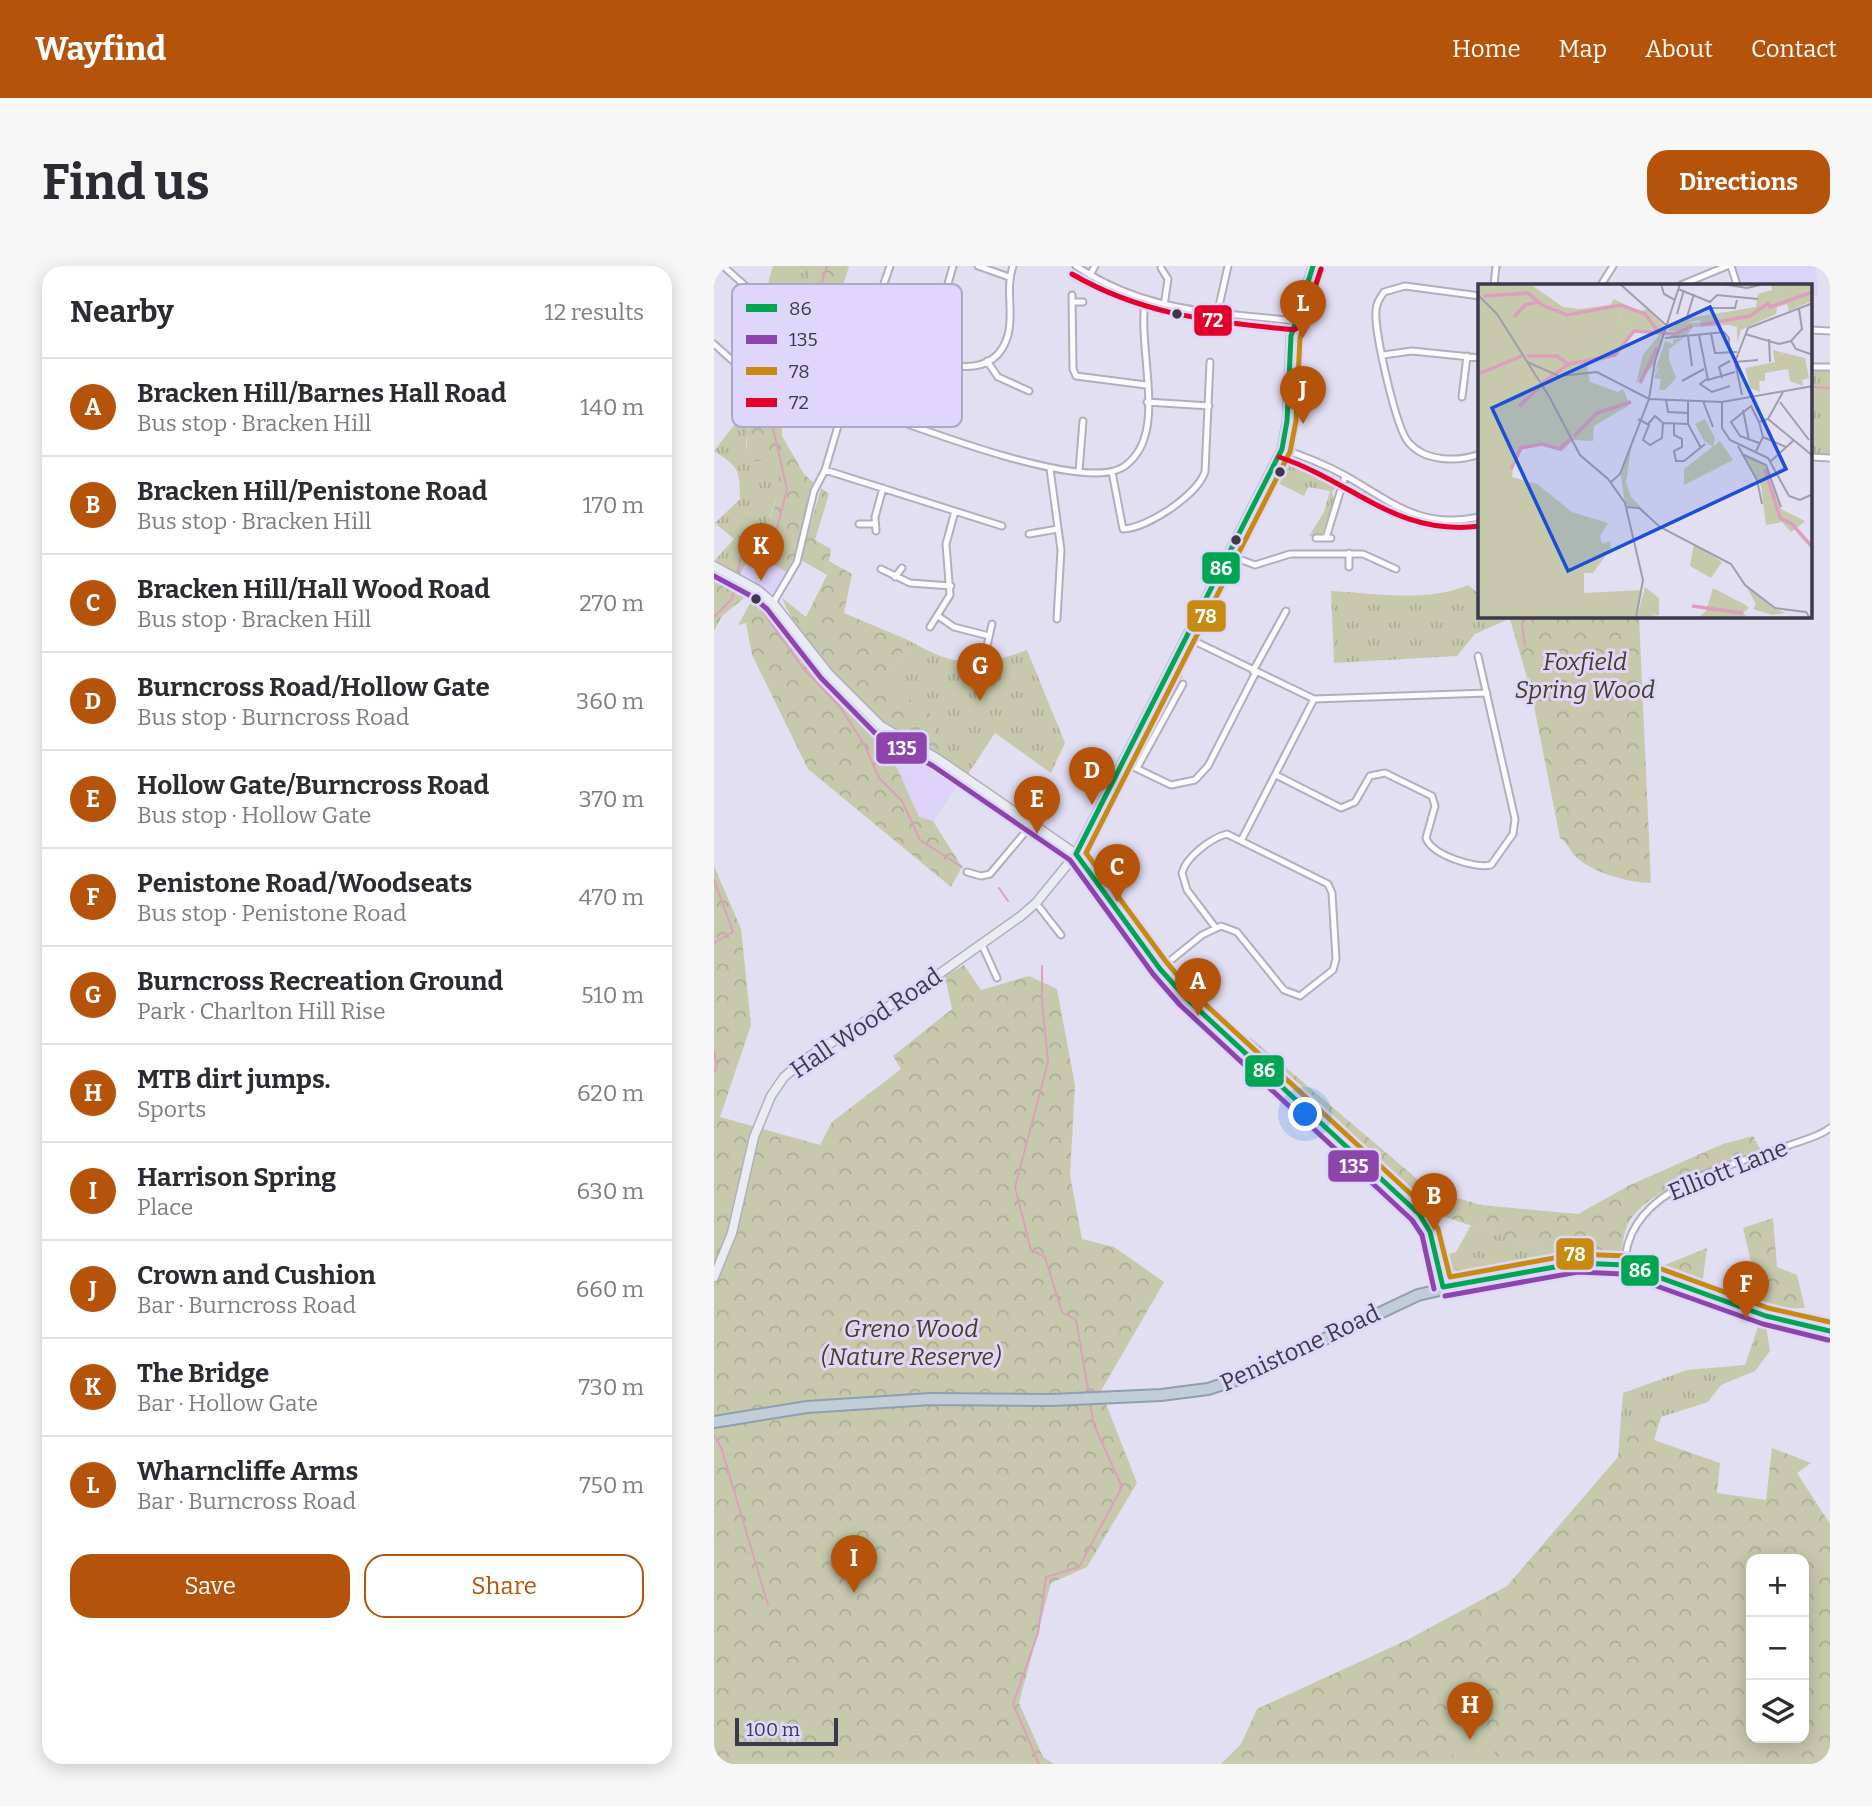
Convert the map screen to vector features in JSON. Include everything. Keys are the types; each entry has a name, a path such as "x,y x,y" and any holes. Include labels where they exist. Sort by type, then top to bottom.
{"highway":[{"name":"Penistone Road","path":"714,1422 807,1407 931,1399 1064,1400 1208,1389 1242,1378 1386,1308 1443,1287 1577,1263 1625,1265 1766,1317 1830,1331"}],"main road":[{"name":"Hall Wood Road","path":"714,1277 732,1233 754,1137 776,1087 807,1058 982,945 1036,904 1076,854 1282,449 1287,421 1290,344 1294,321 1313,266"},
{"path":"714,566 728,576 746,583 773,603 828,673 873,719 1076,854 1160,969 1263,1072 1419,1214 1430,1232 1443,1287"}],"street":[{"path":"725,266 744,284"},
{"path":"884,284 890,266"},
{"path":"949,284 953,266"},
{"path":"978,266 1009,277"},
{"path":"962,367 987,360 1000,351 1008,337 1009,277 1013,266"},
{"path":"1076,266 1090,275 1164,306 1217,315 1294,321"},
{"path":"1090,275 1095,266"},
{"path":"1217,315 1228,266"},
{"path":"1494,284 1496,266"},
{"path":"1602,284 1613,266"},
{"path":"1684,284 1729,266 1737,284"},
{"path":"1161,268 1168,279 1164,306"},
{"path":"1478,296 1405,286 1390,288 1379,299 1376,308 1383,355 1398,419 1410,444 1419,450 1452,460 1478,454"},
{"path":"1083,302 1072,299 1073,369 1076,376 1146,385"},
{"path":"923,427 1050,469 1112,472 1125,466 1140,448 1146,433 1145,300"},
{"path":"1812,330 1830,331"},
{"path":"714,344 732,360"},
{"path":"1383,355 1412,351 1478,358"},
{"path":"1462,397 1466,356"},
{"path":"987,360 998,377 1030,391"},
{"path":"1112,472 1121,527 1127,530 1155,520 1204,477 1210,362"},
{"path":"1812,367 1830,367"},
{"path":"1147,402 1209,406"},
{"path":"1079,471 1083,421"},
{"path":"773,603 797,562 810,504 825,470 837,427"},
{"path":"1073,433 1082,434"},
{"path":"1282,449 1345,476 1393,506 1419,517 1442,521 1478,517"},
{"path":"1812,457 1830,458"},
{"path":"1050,469 1061,560 1058,619"},
{"path":"825,470 1002,526"},
{"path":"1316,538 1328,538 1345,476"},
{"path":"859,524 875,528 883,488"},
{"path":"930,627 948,601 951,586 946,544 955,511"},
{"path":"1029,534 1058,530"},
{"path":"1228,555 1255,565 1290,554 1349,553 1368,555 1396,569"},
{"path":"1349,553 1349,567"},
{"path":"895,577 902,568"},
{"path":"881,569 910,583 951,586"},
{"path":"1121,761 1171,785 1187,783 1203,775 1286,611"},
{"path":"939,616 954,627 989,636"},
{"path":"987,646 992,624"},
{"path":"1186,637 1314,699 1487,693"},
{"path":"1276,775 1341,808 1355,802 1370,776 1385,773 1432,796 1435,806 1426,838 1432,848 1475,864 1491,865 1513,834 1515,819 1478,656"},
{"path":"1137,768 1183,684"},
{"path":"1242,839 1314,699"},
{"path":"967,872 981,876 990,874 1032,824"},
{"path":"1160,969 1215,927 1226,926 1237,932 1284,990 1294,995 1306,993 1328,975 1335,965 1332,893 1328,884 1242,839 1227,834 1219,836 1184,867 1183,878 1187,890 1215,927"},
{"path":"1036,904 1061,935"},
{"path":"982,945 997,978"},
{"name":"Elliott Lane","path":"1625,1265 1625,1249 1633,1224 1659,1198 1688,1183 1830,1128"}],"shaded area":[{"path":"1736,266 1821,266 1816,268 1818,296 1812,296 1812,284 1741,284"},
{"path":"753,552 786,572 771,596 740,574"},
{"path":"896,742 960,782 933,821 919,818 892,757"}],"green space":[{"path":"773,266 815,266 807,284 768,284"},
{"path":"815,266 849,266 843,284 807,284"},
{"path":"1812,370 1830,370 1830,454 1812,454"},
{"path":"733,427 749,427 746,443 748,461 777,461 780,488 768,523 740,574 730,572 715,560 734,539 715,523 740,499 736,470 729,461 714,451"},
{"path":"782,427 782,436 804,474 813,482 796,553 786,572 753,552 774,508 778,475 777,461 747,461 749,428"},
{"path":"1291,460 1333,476 1341,482 1332,492 1334,499 1322,535 1309,536 1324,512 1330,491 1308,487 1304,496 1274,481 1286,462"},
{"path":"821,488 829,494 815,540 831,549 829,561 852,574 844,613 908,640 889,683 936,719 933,737 944,758 889,729 868,712 812,649 782,598 806,617 827,575 801,560"},
{"path":"717,575 749,594 722,616 714,631 714,576"},
{"path":"1468,585 1478,593 1478,618 1509,619 1475,634 1457,656 1334,663 1331,591 1418,595 1452,591"},
{"path":"753,598 766,604 842,697 877,729 896,742 892,757 919,817 933,821 962,867 951,887 808,769 752,655 746,623 738,625"},
{"name":"Foxfield Spring Wood","path":"1510,618 1639,618 1651,883 1621,879 1590,867 1574,855 1560,838 1531,691"},
{"path":"908,640 939,655 966,662 994,660 1027,650 1065,743 1051,773 995,733 968,774 944,758 933,737 888,683"},
{"path":"1176,672 1183,676 1137,761 1130,761"},
{"name":"Greno Wood (Nature Reserve)","path":"714,866 741,929 751,1025 720,1117 820,1145 832,1122 901,1069 893,1056 952,1009 945,976 964,965 981,990 1029,976 1057,989 1075,1085 1070,1175 1082,1239 1114,1247 1164,1282 1101,1391 1137,1483 1087,1567 1051,1583 1019,1703 1043,1757 1054,1764 714,1764"},
{"path":"1250,1037 1430,1190 1481,1205 1578,1214 1630,1185 1723,1144 1753,1136 1762,1152 1687,1179 1650,1200 1636,1212 1627,1226 1620,1258 1563,1256 1427,1211 1240,1045"},
{"path":"1773,1218 1777,1267 1797,1275 1805,1308 1767,1309 1732,1296 1754,1275 1743,1228"},
{"path":"1471,1225 1563,1256 1451,1277 1445,1255 1456,1252"},
{"path":"1707,1248 1702,1286 1657,1268"},
{"path":"1759,1324 1766,1326 1770,1351 1755,1371 1721,1385 1708,1402 1620,1430 1623,1393 1687,1370 1745,1365"},
{"path":"1662,1414 1654,1440 1720,1463 1717,1493 1766,1500 1772,1448 1811,1463 1797,1473 1830,1524 1830,1764 1221,1764 1241,1744 1257,1709 1407,1640 1507,1586 1618,1457 1620,1430"},
{"path":"1460,1706 1486,1731 1493,1746 1494,1764 1455,1764 1448,1728"}],"waterway":[{"path":"821,284 827,266"},
{"path":"1812,387 1830,388"},
{"path":"737,575 742,552 775,537 787,489 773,427"},
{"path":"714,617 732,599 736,580"},
{"path":"735,590 759,606 802,667 841,708 865,746 879,778 902,801 920,840 962,867"},
{"path":"1522,623 1525,646"},
{"path":"714,880 733,932 714,943"},
{"path":"999,888 1008,901"},
{"path":"1042,966 1042,1002 1048,1062 1015,1187 1031,1250 1045,1257 1062,1312 1076,1320 1089,1395"},
{"path":"714,1051 717,1067 714,1072"},
{"path":"1039,1764 1013,1704 1038,1633 1046,1577 1079,1567 1122,1487 1094,1425 1090,1404"},
{"path":"714,1435 721,1447 768,1605"}],"transit line":[{"name":"86","path":"1076,854 1282,449 1287,421 1291,336 1313,266"},
{"name":"78","path":"1321,269 1300,338 1296,421 1290,452 1086,853 1167,963 1193,993 1426,1208 1438,1229 1450,1277 1576,1254 1626,1256 1768,1308 1830,1322"},
{"name":"72","path":"1072,274 1099,288 1152,308 1207,319 1294,330 1302,325 1321,269"},
{"name":"72","path":"1279,457 1400,516 1451,527 1478,526"},
{"name":"135","path":"714,576 753,597 767,609 821,678 875,733 933,766 1070,860 1153,974 1180,1005 1412,1220 1422,1235 1434,1289"},
{"name":"86","path":"1076,854 1160,969 1187,999 1419,1214 1430,1232 1443,1287"},
{"name":"86","path":"1443,1287 1577,1263 1625,1265 1766,1316 1830,1331"},
{"name":"135","path":"1445,1296 1578,1272 1623,1274 1763,1324 1828,1340"}],"place":[{"name":"Wharncliffe Arms","path":"1303,338"},
{"name":"Crown and Cushion","path":"1303,424"},
{"name":"The Bridge","path":"761,581"},
{"name":"Burncross Recreation Ground","path":"980,701"},
{"name":"Burncross Road/Hollow Gate","path":"1092,805"},
{"name":"Hollow Gate/Burncross Road","path":"1037,834"},
{"name":"Bracken Hill/Hall Wood Road","path":"1117,902"},
{"name":"Bracken Hill/Barnes Hall Road","path":"1198,1016"},
{"name":"Bracken Hill/Penistone Road","path":"1434,1231"},
{"name":"Penistone Road/Woodseats","path":"1746,1319"},
{"name":"Harrison Spring","path":"854,1593"},
{"name":"MTB dirt jumps.","path":"1470,1740"}]}
